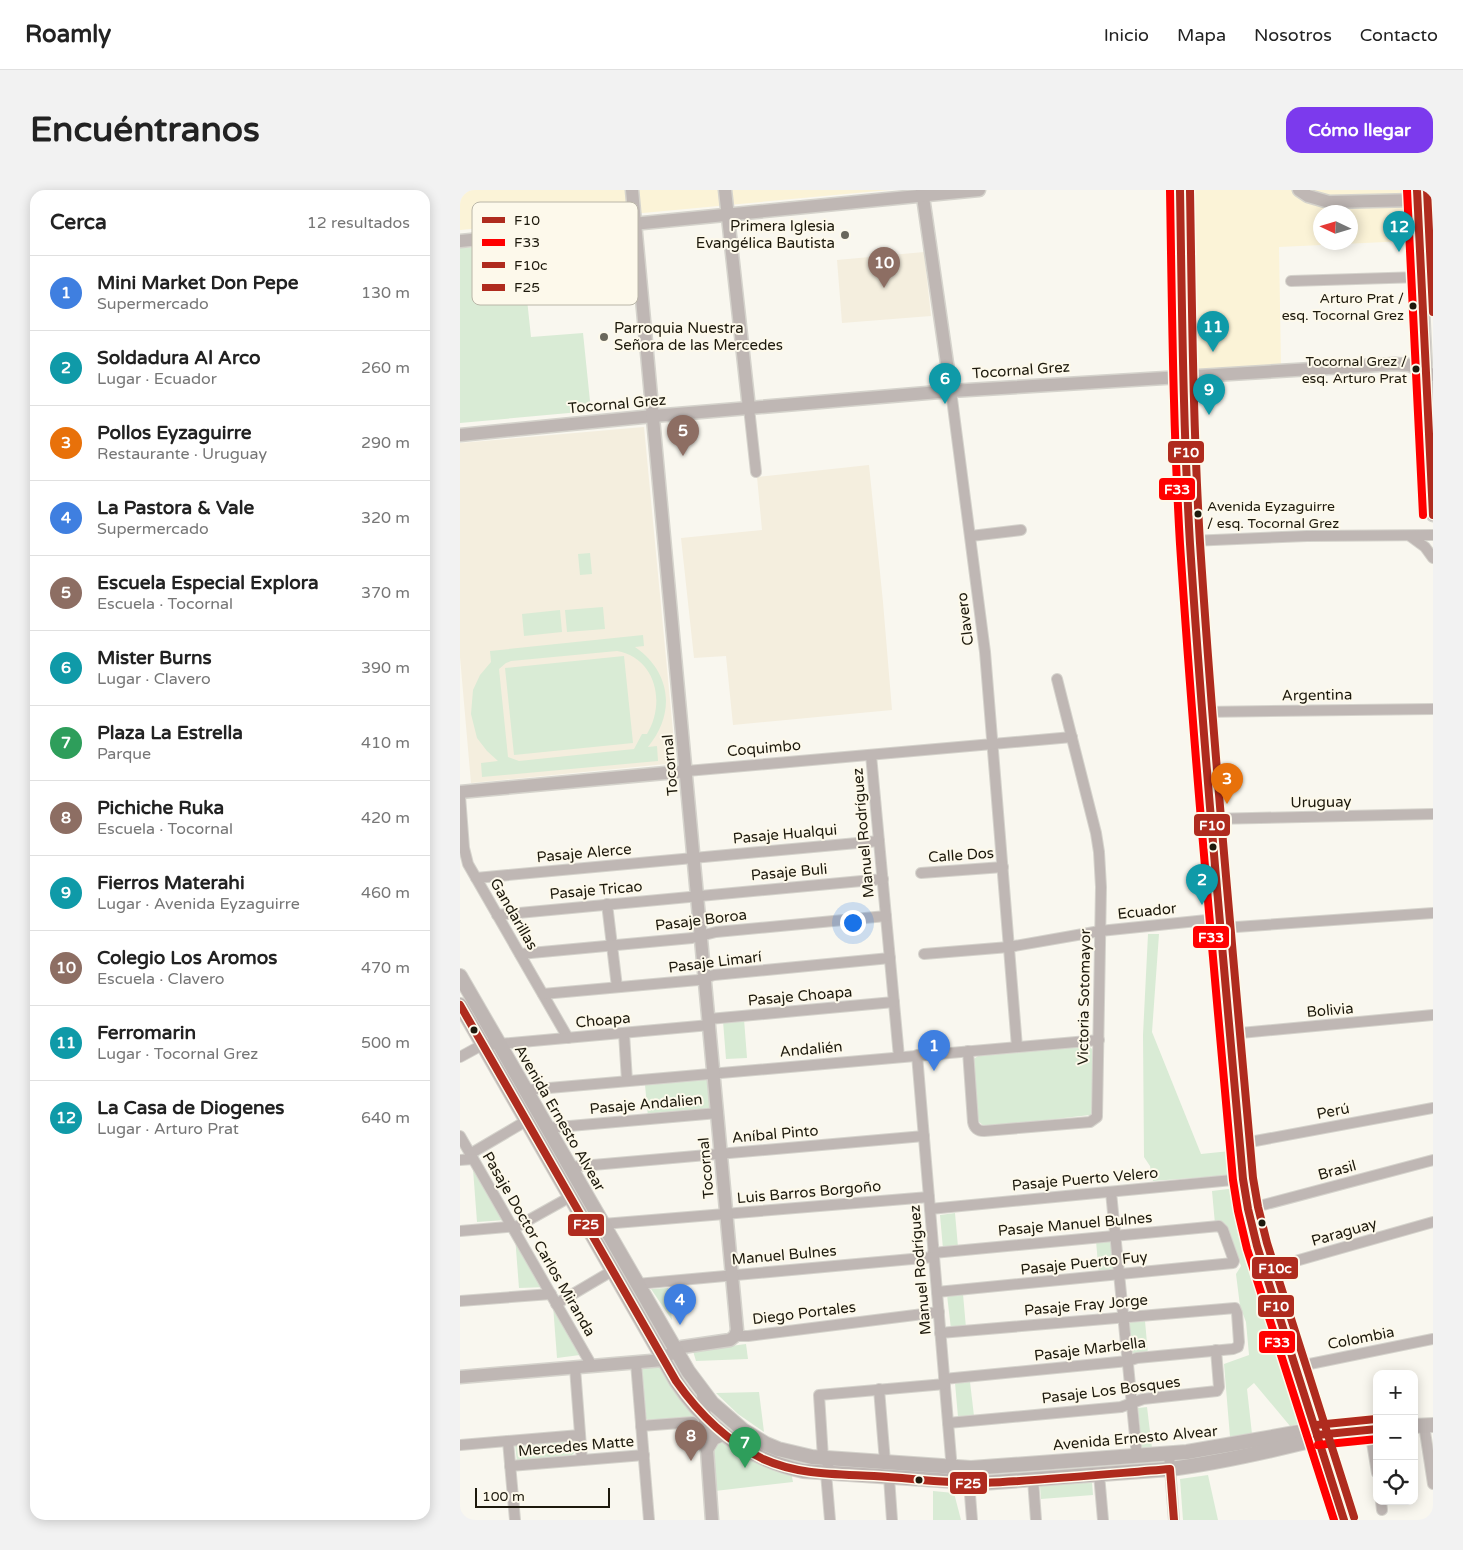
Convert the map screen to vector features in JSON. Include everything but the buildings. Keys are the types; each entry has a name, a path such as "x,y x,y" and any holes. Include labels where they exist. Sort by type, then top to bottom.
{"main road":[{"path":"1180,190 1183,376 1190,541 1219,923 1243,1179 1248,1209 1264,1270 1344,1520"},
{"name":"Avenida Ernesto Alvear","path":"460,976 675,1350 703,1393 727,1418 766,1444 790,1452 823,1458 971,1468 1168,1454 1306,1431 1312,1431 1317,1435 1311,1441 1231,1459 1170,1469 969,1482 803,1471 777,1465 750,1452 699,1420 460,1006"},
{"path":"1317,1435 1373,1430"},
{"path":"707,1448 713,1438 722,1434"}],"street":[{"path":"725,190 756,472"},
{"path":"638,223 922,193 980,190"},
{"path":"1299,190 1316,199 1329,202 1418,201 1433,211"},
{"name":"Clavero","path":"922,193 971,536 985,652 1017,1047"},
{"path":"1418,201 1428,322 1433,515"},
{"name":"Tocornal","path":"638,255 738,1330 735,1336"},
{"path":"1291,281 1425,270"},
{"name":"Tocornal Grez","path":"460,435 653,416 951,391 1183,376 1396,364 1409,366 1429,374"},
{"path":"971,536 1021,530"},
{"path":"1409,535 1425,547 1433,558"},
{"path":"1190,541 1307,536 1433,535"},
{"name":"Victoria Sotomayor","path":"968,1051 973,1122 977,1129 984,1131 1090,1122 1096,1119 1098,1113 1100,931 1098,842 1057,679"},
{"name":"Argentina","path":"1202,712 1433,709"},
{"name":"Coquimbo","path":"460,792 1072,737"},
{"name":"Manuel Rodríguez","path":"871,755 899,1057"},
{"name":"Gandarillas","path":"460,796 465,854 468,864 568,1038"},
{"name":"Uruguay","path":"1211,819 1433,814"},
{"name":"Pasaje Hualqui","path":"694,858 879,841"},
{"name":"Pasaje Alerce","path":"476,878 694,858"},
{"name":"Calle Dos","path":"921,873 1003,867"},
{"name":"Pasaje Buli","path":"698,895 882,879"},
{"name":"Pasaje Tricao","path":"497,915 698,895"},
{"path":"607,904 617,987"},
{"name":"Ecuador","path":"924,954 1009,947 1100,931 1207,920 1236,927 1433,913"},
{"name":"Pasaje Boroa","path":"520,954 692,938 716,932 886,916"},
{"name":"Pasaje Limarí","path":"543,994 698,980 714,975 890,958"},
{"name":"Pasaje Choapa","path":"710,1022 894,1002"},
{"name":"Bolivia","path":"1230,1034 1433,1015"},
{"name":"Choapa","path":"482,1045 624,1033 710,1022"},
{"path":"624,1033 627,1081"},
{"name":"Andalién","path":"526,1090 1099,1040"},
{"path":"460,1057 482,1045"},
{"name":"Manuel Rodríguez","path":"917,1055 953,1482"},
{"name":"Perú","path":"1240,1144 1433,1108"},
{"name":"Pasaje Andalien","path":"547,1128 718,1113"},
{"path":"460,1160 472,1156 526,1121"},
{"name":"Pasaje Doctor Carlos Miranda","path":"460,1136 592,1366"},
{"name":"Aníbal Pinto","path":"570,1167 924,1136"},
{"name":"Brasil","path":"1248,1209 1433,1160"},
{"name":"Pasaje Puerto Velero","path":"930,1209 1243,1179"},
{"path":"1111,1192 1137,1456"},
{"path":"460,1231 521,1225 570,1197"},
{"name":"Luis Barros Borgoño","path":"602,1224 929,1197"},
{"name":"Paraguay","path":"1264,1270 1433,1222"},
{"name":"Pasaje Manuel Bulnes","path":"934,1255 1219,1226 1223,1230 1234,1259 1233,1263"},
{"name":"Manuel Bulnes","path":"637,1284 934,1255"},
{"name":"Pasaje Puerto Fuy","path":"937,1292 1233,1263"},
{"path":"556,1304 612,1271"},
{"path":"460,1301 551,1294"},
{"name":"Pasaje Fray Jorge","path":"940,1333 1234,1308 1238,1313 1238,1347"},
{"name":"Diego Portales","path":"675,1350 686,1346 727,1341 735,1336 757,1335 939,1312"},
{"name":"Colombia","path":"1295,1367 1433,1339"},
{"name":"Pasaje Marbella","path":"823,1458 819,1396 1238,1347"},
{"path":"460,1377 663,1360 675,1350"},
{"name":"Pasaje Los Bosques","path":"948,1423 1121,1407 1143,1399 1215,1392 1219,1387 1216,1350"},
{"path":"636,1363 649,1520"},
{"path":"575,1368 582,1460"},
{"path":"879,1389 885,1462"},
{"path":"703,1393 699,1420 707,1448 712,1520"},
{"name":"Mercedes Matte","path":"642,1426 699,1420"},
{"path":"1424,1425 1433,1484"},
{"name":"Mercedes Matte","path":"460,1445 580,1434"},
{"path":"508,1441 514,1520"},
{"path":"1168,1454 1174,1520"},
{"name":"Mercedes Matte","path":"510,1466 644,1455"},
{"path":"823,1458 829,1466 826,1473 830,1520"},
{"path":"1099,1474 1103,1520"},
{"path":"889,1477 892,1520"},
{"path":"1032,1479 1036,1520"},
{"path":"969,1482 972,1520"}],"shaded area":[{"path":"460,190 889,190 638,213 638,202 472,202 472,229 460,230"},
{"path":"1187,190 1404,190 1407,241 1358,243 1358,205 1313,205 1313,245 1279,247 1281,366 1190,372"},
{"path":"924,252 931,316 842,323 837,260"},
{"path":"644,427 676,763 471,783 460,657 460,443"},
{"path":"869,465 892,710 733,725 726,656 694,658 681,538 762,530 757,477"}],"green space":[{"path":"472,247 472,305 528,305 531,337 583,333 591,411 460,423 460,248"},
{"path":"590,553 592,574 580,575 578,554"},
{"path":"603,607 605,629 567,632 565,610"},
{"path":"560,610 562,632 524,636 522,614"},
{"path":"643,635 644,646 635,647 656,668 666,694 663,721 648,747 657,746 658,761 482,777 481,763 498,761 477,738 471,714 473,690 480,675 491,662 490,651","holes":["617,651 630,655 649,672 654,683 656,696 653,722 647,734 642,734 634,749 519,761 508,757 499,669 506,663"]},
{"path":"624,656 633,743 514,755 505,668"},
{"path":"1148,934 1159,934 1152,1032 1201,1154 1230,1151 1232,1175 1153,1181 1150,1166 1144,1157 1143,1035"},
{"path":"744,1019 747,1058 726,1059 723,1021"},
{"path":"1088,1045 1092,1049 1094,1110 1090,1115 985,1127 977,1120 972,1060 978,1056"},
{"path":"707,1079 710,1111 648,1117 645,1085"},
{"path":"473,1169 475,1169 505,1220 477,1222"},
{"path":"1236,1188 1259,1286 1301,1423 1290,1426 1254,1383 1247,1389 1252,1434 1230,1437 1224,1364 1249,1355 1246,1322 1240,1306 1236,1274 1241,1266 1225,1224 1215,1224 1212,1191"},
{"path":"955,1213 958,1247 943,1249 940,1215"},
{"path":"515,1236 547,1287 519,1288"},
{"path":"1111,1239 1114,1273 1099,1275 1096,1241"},
{"path":"668,1288 672,1320 651,1289"},
{"path":"963,1294 966,1328 951,1329 947,1295"},
{"path":"553,1305 580,1355 557,1358"},
{"path":"1145,1321 1148,1354 1133,1356 1129,1322"},
{"path":"746,1344 748,1359 696,1361 693,1351"},
{"path":"659,1364 695,1417 648,1420 645,1418 641,1366"},
{"path":"970,1382 974,1416 958,1417 955,1383"},
{"path":"759,1392 764,1432 738,1414 716,1393"},
{"path":"1147,1407 1152,1448 1142,1449 1138,1408"},
{"path":"570,1440 574,1442 576,1451 571,1456 517,1462 515,1445"},
{"path":"722,1440 791,1472 793,1482 715,1491 713,1449"},
{"path":"1208,1475 1218,1520 1183,1520 1180,1479"},
{"path":"1092,1482 1093,1495 1041,1499 1040,1486"},
{"path":"933,1491 954,1493 961,1520 933,1520"}],"transit line":[{"name":"F33","path":"1170,190 1174,411 1180,544 1198,782 1233,1180 1247,1249 1334,1520"},
{"name":"F10","path":"1180,190 1184,411 1190,544 1208,782 1243,1179 1257,1246 1344,1520"},
{"name":"F10c","path":"1190,190 1194,411 1200,543 1218,781 1253,1178 1267,1243 1354,1517"},
{"name":"F33","path":"1407,190 1423,515"},
{"name":"F10","path":"1417,190 1433,515"},
{"name":"F10c","path":"1427,190 1433,312"},
{"name":"F25","path":"460,1005 676,1381 694,1405 714,1426 737,1444 763,1459 803,1471 957,1483 1007,1482 1170,1469 1174,1520"},
{"name":"F10c","path":"1316,1425 1373,1419"},
{"name":"F10","path":"1317,1435 1373,1429"},
{"name":"F33","path":"1318,1445 1373,1439"}],"place":[{"name":"Primera Iglesia Evangélica Bautista","path":"845,235"},
{"name":"La Casa de Diogenes","path":"1399,252"},
{"name":"Colegio Los Aromos","path":"884,288"},
{"name":"Arturo Prat / esq. Tocornal Grez","path":"1413,306"},
{"name":"Parroquia Nuestra Señora de las Mercedes","path":"604,337"},
{"name":"Ferromarin","path":"1213,352"},
{"name":"Tocornal Grez / esq. Arturo Prat","path":"1416,369"},
{"name":"Mister Burns","path":"945,404"},
{"name":"Fierros Materahi","path":"1209,415"},
{"name":"Escuela Especial Explora","path":"683,456"},
{"name":"Avenida Eyzaguirre / esq. Tocornal Grez","path":"1198,514"},
{"name":"Pollos Eyzaguirre","path":"1227,804"},
{"name":"Soldadura Al Arco","path":"1202,905"},
{"name":"Mini Market Don Pepe","path":"934,1071"},
{"name":"La Pastora & Vale","path":"680,1325"},
{"name":"Pichiche Ruka","path":"691,1461"},
{"name":"Plaza La Estrella","path":"745,1468"}]}
